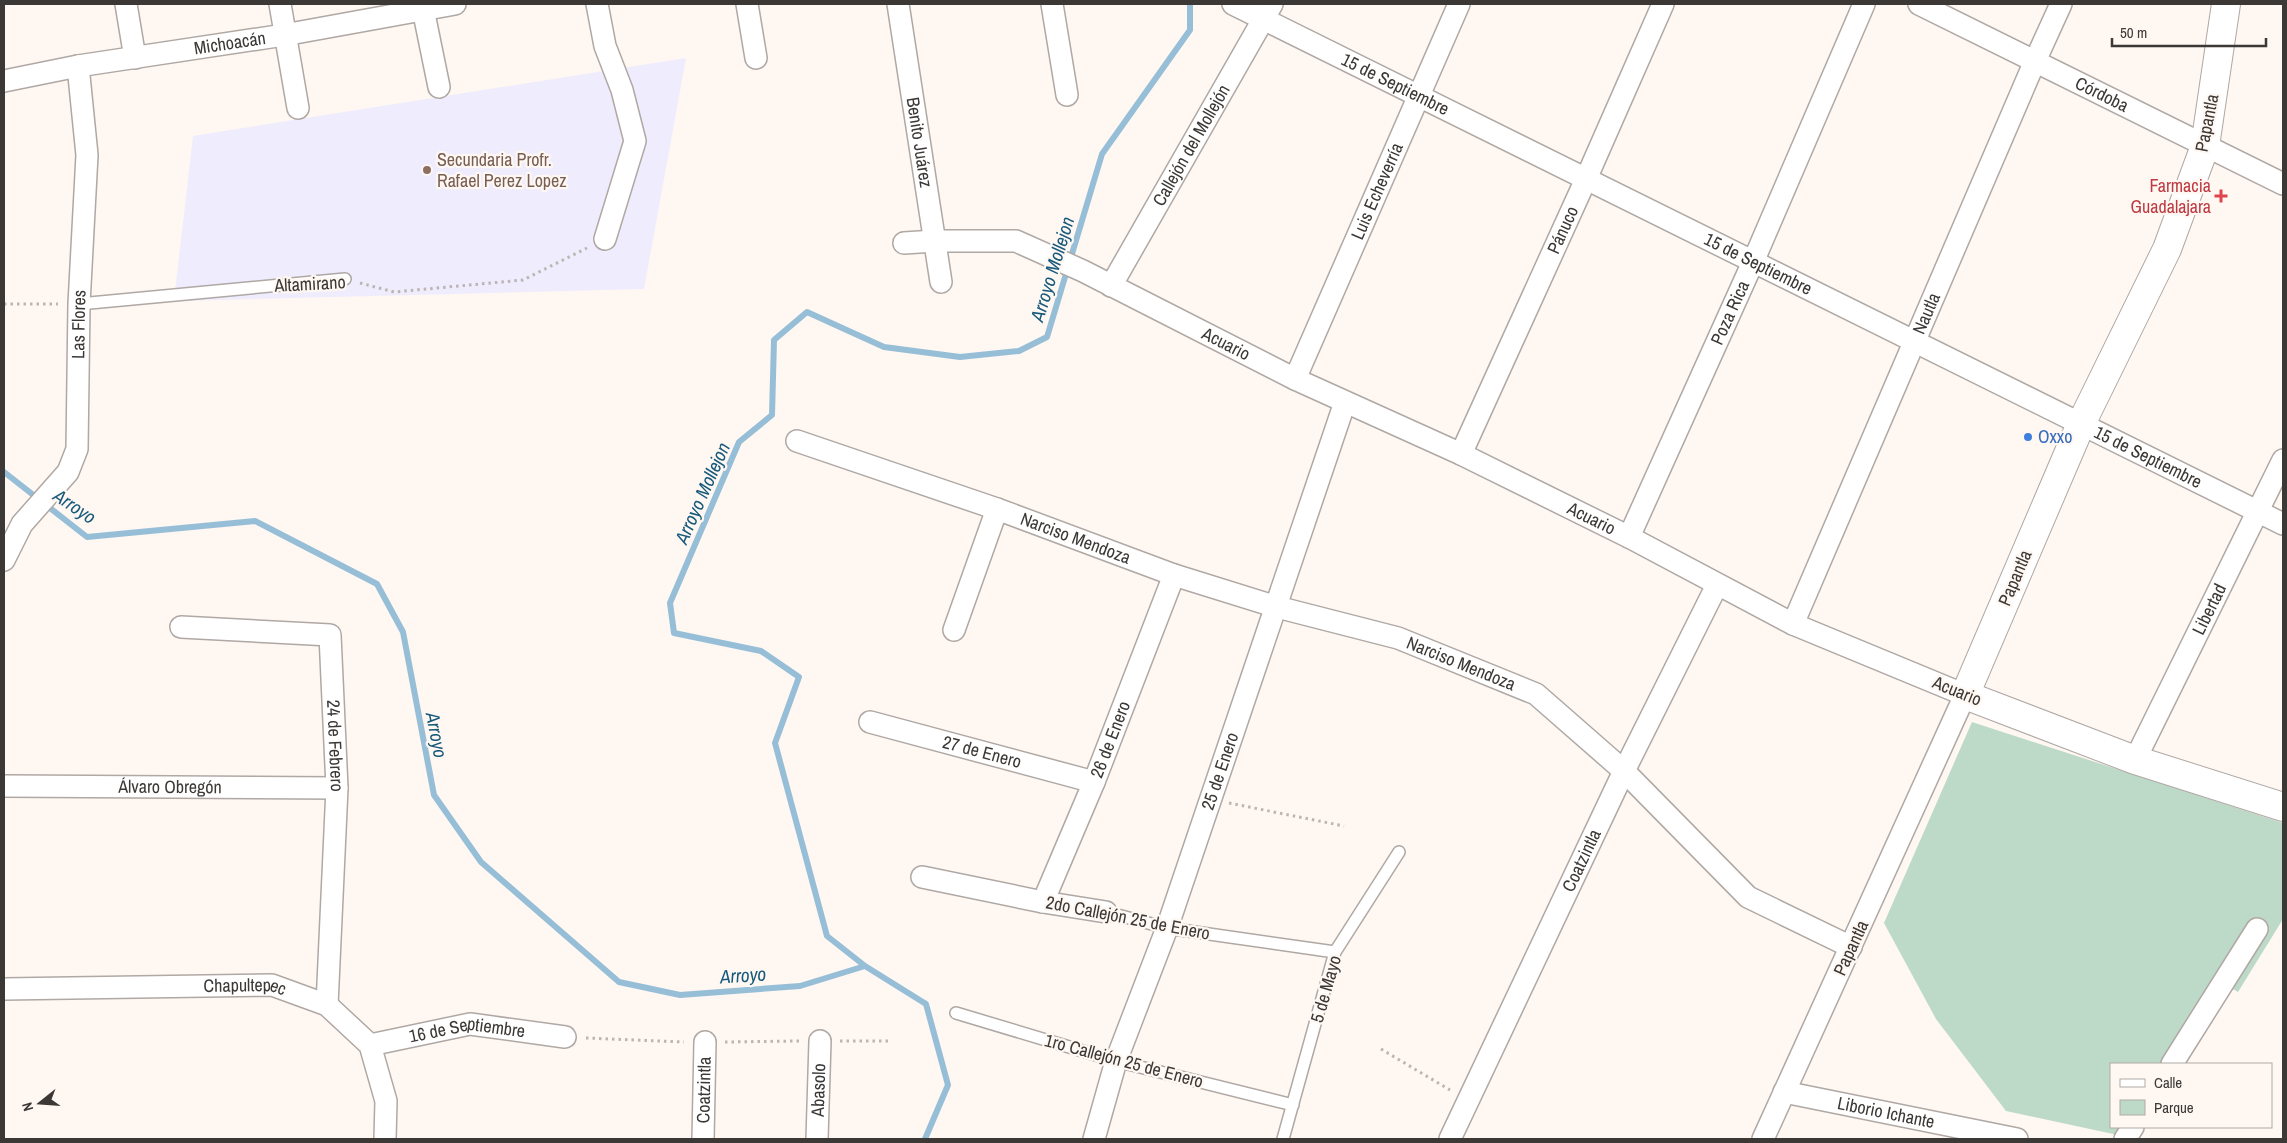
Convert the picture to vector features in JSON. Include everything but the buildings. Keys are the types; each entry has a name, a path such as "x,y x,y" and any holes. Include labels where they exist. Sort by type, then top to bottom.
{"street":[{"path":"126,4 135,58"},
{"path":"280,4 298,108"},
{"name":"Michoacán","path":"4,81 78,66 284,35 423,6 455,4"},
{"path":"597,4 605,46 622,90 634,141 604,239"},
{"path":"747,4 756,58"},
{"name":"Benito Juárez","path":"898,4 941,282"},
{"path":"1052,4 1067,95"},
{"name":"15 de Septiembre","path":"1233,4 1268,12 1420,97 2283,524"},
{"name":"Luis Echeverría","path":"1295,378 1460,4"},
{"name":"Pánuco","path":"1461,454 1663,4"},
{"name":"Poza Rica","path":"1629,537 1754,262 1864,4"},
{"name":"Córdoba","path":"1920,4 2283,184"},
{"name":"Nautla","path":"1793,624 1916,342 2034,61 2061,4"},
{"name":"Papantla","path":"1763,1139 1966,695 2081,424 2168,249 2205,146 2226,4"},
{"path":"423,6 439,87"},
{"name":"Callejón del Mollejón","path":"1111,286 1268,12"},
{"name":"Las Flores","path":"4,560 13,531 68,472 78,449 79,304 87,155 78,66"},
{"name":"Acuario","path":"904,243 1016,241 1052,259 1083,271 1344,402 1461,454 1629,537 1717,586 1793,624 1966,695 2135,760 2283,808"},
{"name":"25 de Enero","path":"1094,1139 1116,1061 1167,928 1277,607 1344,402"},
{"name":"Narciso Mendoza","path":"796,441 997,509 1174,575 1277,607 1398,638 1536,694 1624,771 1748,897 1851,947"},
{"name":"Libertad","path":"2135,760 2283,460"},
{"path":"954,630 997,509"},
{"name":"26 de Enero","path":"1043,902 1094,782 1174,575"},
{"name":"Coatzintla","path":"1450,1139 1624,771 1717,586"},
{"name":"24 de Febrero","path":"181,627 330,635 337,788 327,1005"},
{"name":"27 de Enero","path":"870,722 1094,782"},
{"name":"Álvaro Obregón","path":"4,786 337,788"},
{"name":"2do Callejón 25 de Enero","path":"922,877 1043,902 1106,912"},
{"path":"2173,1063 2257,929"},
{"name":"Chapultepec","path":"4,989 272,986 327,1005 370,1045"},
{"name":"16 de Septiembre","path":"370,1045 470,1024 565,1038"},
{"name":"Abasolo","path":"817,1139 820,1041"},
{"name":"Coatzintla","path":"703,1139 705,1042"},
{"path":"370,1045 386,1101 385,1139"},
{"name":"Liborio Ichante","path":"1784,1092 1967,1134 2017,1139"},
{"path":"2125,1139 2132,1128"}],"lane":[{"name":"Altamirano","path":"79,304 345,279"},
{"name":"5 de Mayo","path":"1283,1139 1335,952 1399,852"},
{"name":"2do Callejón 25 de Enero","path":"1106,912 1167,928 1335,952"},
{"name":"1ro Callejón 25 de Enero","path":"956,1013 1116,1061 1292,1105"}],"path":[{"name":"Altamirano","path":"345,279 394,292 523,280 604,239"},
{"path":"4,304 79,304"},
{"path":"1211,799 1344,826"},
{"path":"1381,1049 1468,1101"}],"shaded area":[{"name":"Secundaria Profr. Rafael Perez Lopez","path":"686,58 644,289 174,301 193,136"}],"green space":[{"path":"1972,722 2283,823 2283,919 2238,992 2221,982 2172,1063 2110,1063 2110,1128 2132,1128 2127,1137 2006,1111 1936,1019 1884,923"}],"waterway":[{"name":"Arroyo Mollejon","path":"925,1139 948,1085 926,1004 865,966 827,936 775,743 799,677 761,651 674,633 670,603 739,442 772,415 774,340 807,312 884,347 960,357 1019,351 1047,337 1102,154 1190,30 1190,4"},
{"name":"Arroyo","path":"4,472 87,537 255,521 377,584 403,632 434,795 481,862 619,982 680,995 800,986 865,966"}],"place":[{"name":"Secundaria Profr. Rafael Perez Lopez","path":"427,170"},
{"name":"Farmacia Guadalajara","path":"2221,196"},
{"name":"Oxxo","path":"2028,437"}]}
